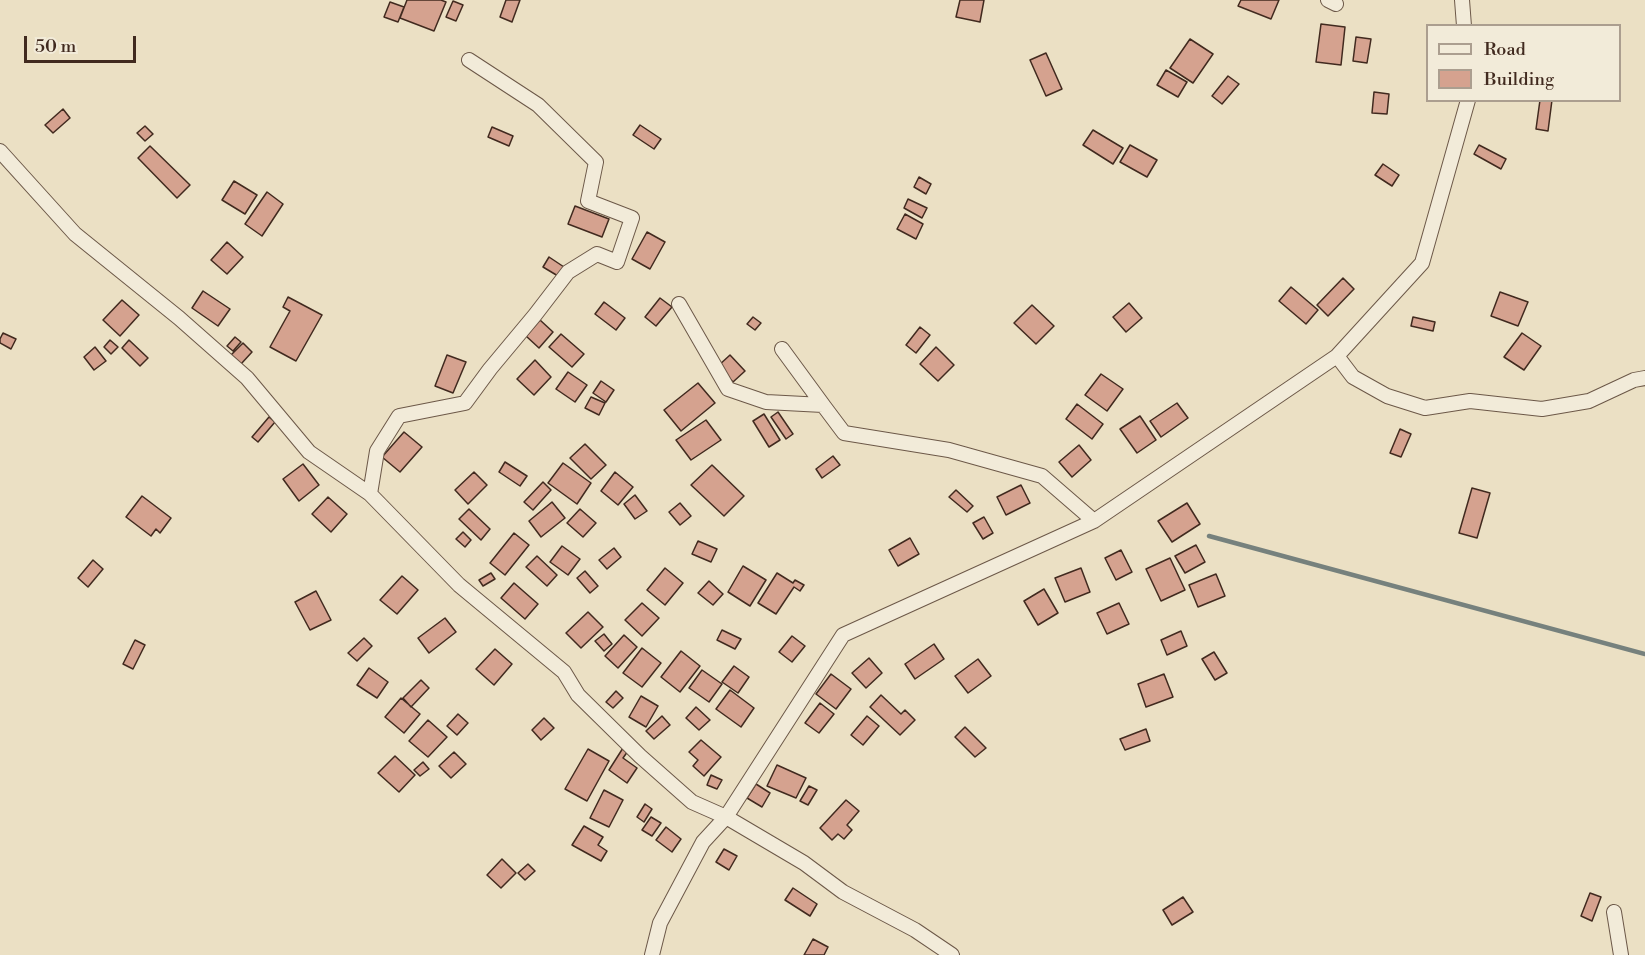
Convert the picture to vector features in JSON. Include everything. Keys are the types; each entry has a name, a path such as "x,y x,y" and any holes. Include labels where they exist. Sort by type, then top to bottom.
{"street":[{"path":"1462,0 1464,24"},
{"path":"370,494 377,451 399,416 465,403 568,272 597,254 617,262 632,218 588,201 596,162 538,105 469,60"},
{"path":"652,955 660,923 703,842 726,817 843,635 1094,521 1336,356 1422,263 1467,102"},
{"path":"0,151 75,234 179,318 247,378 309,452 370,494 459,585 564,672 578,695 640,756 692,802 726,817 804,863 843,892 915,930 952,955"},
{"path":"680,304 728,390 766,402 823,405"},
{"path":"782,349 844,433 949,450 1042,476 1094,521"},
{"path":"1336,356 1353,376 1387,396 1425,408 1470,401 1542,409 1589,401 1634,380 1645,378"},
{"path":"1614,912 1621,955"}],"building":[{"path":"407,0 446,2 434,31 400,18"},
{"path":"506,0 520,0 512,22 500,17"},
{"path":"960,0 984,0 980,22 956,17"},
{"path":"1241,0 1279,0 1271,19 1238,6"},
{"path":"453,1 463,5 456,21 446,17"},
{"path":"390,2 404,7 398,22 384,17"},
{"path":"1321,24 1345,27 1341,65 1316,62"},
{"path":"1356,37 1371,39 1367,63 1353,61"},
{"path":"1190,39 1213,54 1193,83 1170,68"},
{"path":"1046,53 1062,89 1046,96 1030,60"},
{"path":"1166,70 1187,82 1178,97 1157,85"},
{"path":"1228,76 1239,84 1222,104 1212,96"},
{"path":"1374,92 1389,94 1387,114 1372,113"},
{"path":"1540,102 1552,102 1548,131 1536,129"},
{"path":"63,109 70,118 53,133 45,125"},
{"path":"640,125 661,139 654,149 633,135"},
{"path":"145,126 153,134 145,141 137,133"},
{"path":"492,127 513,136 509,146 488,137"},
{"path":"1093,130 1123,148 1113,164 1083,145"},
{"path":"1130,145 1157,160 1147,177 1120,162"},
{"path":"1479,145 1506,159 1501,169 1474,154"},
{"path":"150,146 190,185 177,198 138,158"},
{"path":"1383,164 1399,175 1392,186 1375,175"},
{"path":"919,177 931,184 926,194 914,187"},
{"path":"234,181 257,195 245,214 222,200"},
{"path":"267,192 283,204 262,236 245,224"},
{"path":"908,199 927,208 922,218 904,208"},
{"path":"575,206 609,219 602,237 568,224"},
{"path":"905,214 923,224 916,239 897,229"},
{"path":"647,232 665,242 650,269 632,259"},
{"path":"227,242 243,257 227,274 211,260"},
{"path":"549,257 564,267 558,276 543,267"},
{"path":"1343,278 1354,289 1328,316 1317,305"},
{"path":"1291,287 1318,310 1306,324 1279,301"},
{"path":"203,291 230,309 218,326 192,308"},
{"path":"1500,292 1528,302 1518,326 1491,316"},
{"path":"288,297 322,315 296,361 270,347 290,311 283,307"},
{"path":"660,298 672,307 656,326 645,317"},
{"path":"122,300 139,315 120,336 103,320"},
{"path":"604,302 625,318 616,330 595,314"},
{"path":"1129,303 1142,318 1126,332 1113,317"},
{"path":"1032,305 1054,326 1036,344 1014,323"},
{"path":"753,317 761,323 755,330 747,324"},
{"path":"1413,317 1435,322 1433,331 1411,326"},
{"path":"540,320 553,332 539,348 526,336"},
{"path":"920,327 930,335 916,353 906,345"},
{"path":"3,333 16,339 11,349 0,343"},
{"path":"1522,333 1541,346 1524,370 1504,357"},
{"path":"561,334 584,354 572,367 549,347"},
{"path":"235,337 241,342 233,351 227,346"},
{"path":"110,340 118,347 111,354 104,347"},
{"path":"129,340 148,358 140,366 122,348"},
{"path":"243,343 252,352 241,364 231,355"},
{"path":"95,347 106,361 94,370 84,357"},
{"path":"936,347 954,365 938,381 920,364"},
{"path":"447,355 466,362 453,393 435,386"},
{"path":"730,355 745,371 733,382 718,366"},
{"path":"535,360 551,377 534,395 517,379"},
{"path":"568,372 587,385 575,402 556,389"},
{"path":"1101,374 1123,389 1107,411 1085,395"},
{"path":"601,381 614,390 606,402 593,393"},
{"path":"698,383 715,403 681,431 664,410"},
{"path":"591,397 605,403 599,415 585,408"},
{"path":"1177,403 1188,418 1161,437 1150,421"},
{"path":"1077,404 1103,424 1092,439 1066,419"},
{"path":"778,412 793,434 786,439 771,417"},
{"path":"764,414 780,440 769,447 753,421"},
{"path":"1140,416 1156,440 1137,453 1120,429"},
{"path":"269,417 275,422 258,442 252,437"},
{"path":"706,420 721,440 691,460 676,440"},
{"path":"1400,429 1411,434 1401,457 1390,453"},
{"path":"404,432 422,447 400,472 382,457"},
{"path":"585,444 606,465 591,479 570,458"},
{"path":"1079,445 1091,460 1072,477 1059,462"},
{"path":"833,456 840,465 822,478 816,469"},
{"path":"505,462 527,476 520,486 499,472"},
{"path":"563,463 591,483 577,504 548,483"},
{"path":"303,464 319,485 299,501 283,479"},
{"path":"712,465 744,496 724,516 691,485"},
{"path":"474,472 487,485 468,504 455,490"},
{"path":"615,472 633,487 618,505 601,491"},
{"path":"543,482 551,490 533,510 524,502"},
{"path":"1021,485 1030,503 1006,515 997,497"},
{"path":"1472,488 1490,493 1477,538 1459,533"},
{"path":"956,490 973,506 967,512 949,497"},
{"path":"635,495 647,511 635,519 624,504"},
{"path":"142,496 171,518 160,533 156,529 151,536 126,517"},
{"path":"328,497 347,514 331,532 312,514"},
{"path":"552,502 565,518 541,537 529,521"},
{"path":"680,503 691,516 680,525 669,512"},
{"path":"1187,503 1200,524 1172,542 1158,521"},
{"path":"469,509 490,529 481,540 459,519"},
{"path":"580,509 596,523 583,537 567,523"},
{"path":"984,517 993,533 983,539 973,523"},
{"path":"463,532 471,540 465,547 456,539"},
{"path":"514,533 529,545 505,575 490,563"},
{"path":"910,538 919,554 898,566 889,550"},
{"path":"698,541 717,549 711,562 692,554"},
{"path":"1196,545 1205,562 1185,573 1175,556"},
{"path":"562,546 580,559 568,575 550,562"},
{"path":"614,548 621,557 607,569 599,560"},
{"path":"1121,550 1132,572 1116,580 1105,558"},
{"path":"537,556 557,575 547,586 526,567"},
{"path":"1170,558 1185,590 1161,601 1146,569"},
{"path":"93,560 103,569 88,587 78,578"},
{"path":"743,566 766,580 750,606 728,592"},
{"path":"665,568 683,583 665,605 647,590"},
{"path":"1081,568 1090,592 1065,602 1055,578"},
{"path":"585,571 598,586 590,593 577,578"},
{"path":"491,573 495,579 483,586 479,580"},
{"path":"777,573 793,583 795,580 804,585 800,591 794,587 776,614 758,603"},
{"path":"1216,574 1225,596 1198,607 1189,585"},
{"path":"402,576 418,590 397,614 380,600"},
{"path":"709,581 723,594 713,605 698,593"},
{"path":"514,583 538,604 525,619 501,598"},
{"path":"1044,589 1058,613 1038,625 1024,601"},
{"path":"316,591 331,620 310,630 295,602"},
{"path":"642,603 659,618 642,636 625,620"},
{"path":"1119,603 1129,624 1107,634 1097,613"},
{"path":"588,612 603,627 581,648 566,633"},
{"path":"445,618 456,632 429,653 418,638"},
{"path":"722,630 741,639 735,649 717,640"},
{"path":"1181,631 1187,646 1167,655 1161,640"},
{"path":"604,634 612,644 604,651 595,641"},
{"path":"624,635 637,647 618,668 605,656"},
{"path":"792,636 805,646 792,662 779,652"},
{"path":"364,638 372,646 357,661 348,653"},
{"path":"135,640 145,645 133,669 123,664"},
{"path":"934,644 944,659 915,679 905,664"},
{"path":"642,648 661,663 642,687 623,673"},
{"path":"495,649 512,664 494,685 476,669"},
{"path":"681,651 700,666 680,692 661,677"},
{"path":"1214,652 1227,673 1215,680 1202,659"},
{"path":"869,658 882,673 866,688 852,673"},
{"path":"978,659 991,676 968,693 955,676"},
{"path":"734,666 749,677 738,693 722,682"},
{"path":"369,668 388,682 377,698 357,685"},
{"path":"702,670 722,684 709,702 689,688"},
{"path":"831,674 851,689 836,709 816,694"},
{"path":"1164,674 1173,697 1146,707 1138,684"},
{"path":"421,680 429,688 411,707 403,698"},
{"path":"730,690 754,708 741,727 716,709"},
{"path":"616,691 623,698 613,708 606,702"},
{"path":"881,695 901,714 905,710 915,720 900,735 870,707"},
{"path":"641,696 658,706 646,727 629,717"},
{"path":"401,698 420,714 404,733 385,717"},
{"path":"820,703 834,714 819,733 805,723"},
{"path":"696,707 710,720 699,730 686,718"},
{"path":"458,714 468,723 457,735 447,726"},
{"path":"662,716 670,725 654,739 646,731"},
{"path":"867,716 879,726 863,745 851,735"},
{"path":"544,718 554,728 541,740 532,730"},
{"path":"428,720 447,737 428,757 409,741"},
{"path":"965,727 986,748 975,757 955,737"},
{"path":"1146,729 1150,741 1125,750 1120,739"},
{"path":"701,740 721,757 704,776 693,766 698,760 689,752"},
{"path":"623,748 628,751 623,758 637,768 627,783 609,770"},
{"path":"588,749 609,761 587,801 565,789"},
{"path":"454,752 466,764 451,778 439,766"},
{"path":"395,756 415,775 399,792 378,773"},
{"path":"423,762 429,769 420,776 414,770"},
{"path":"777,765 806,778 796,798 767,786"},
{"path":"711,775 722,780 717,789 707,785"},
{"path":"756,784 770,793 762,807 747,798"},
{"path":"809,786 817,790 808,805 800,801"},
{"path":"604,790 623,800 609,827 590,818"},
{"path":"846,800 859,811 847,825 852,830 844,839 838,834 832,840 820,828"},
{"path":"645,804 652,809 644,822 637,817"},
{"path":"651,817 661,823 652,836 642,830"},
{"path":"584,826 603,837 598,845 607,851 601,861 572,845"},
{"path":"666,827 681,839 672,852 656,840"},
{"path":"724,849 737,856 729,870 716,862"},
{"path":"502,859 516,873 501,888 487,875"},
{"path":"528,864 535,871 525,880 518,873"},
{"path":"793,888 817,904 810,916 785,900"},
{"path":"1590,893 1601,897 1592,921 1581,916"},
{"path":"1183,897 1193,912 1172,925 1163,910"},
{"path":"813,939 828,947 824,955 804,955"}],"waterway":[{"path":"1209,536 1645,654"}]}
